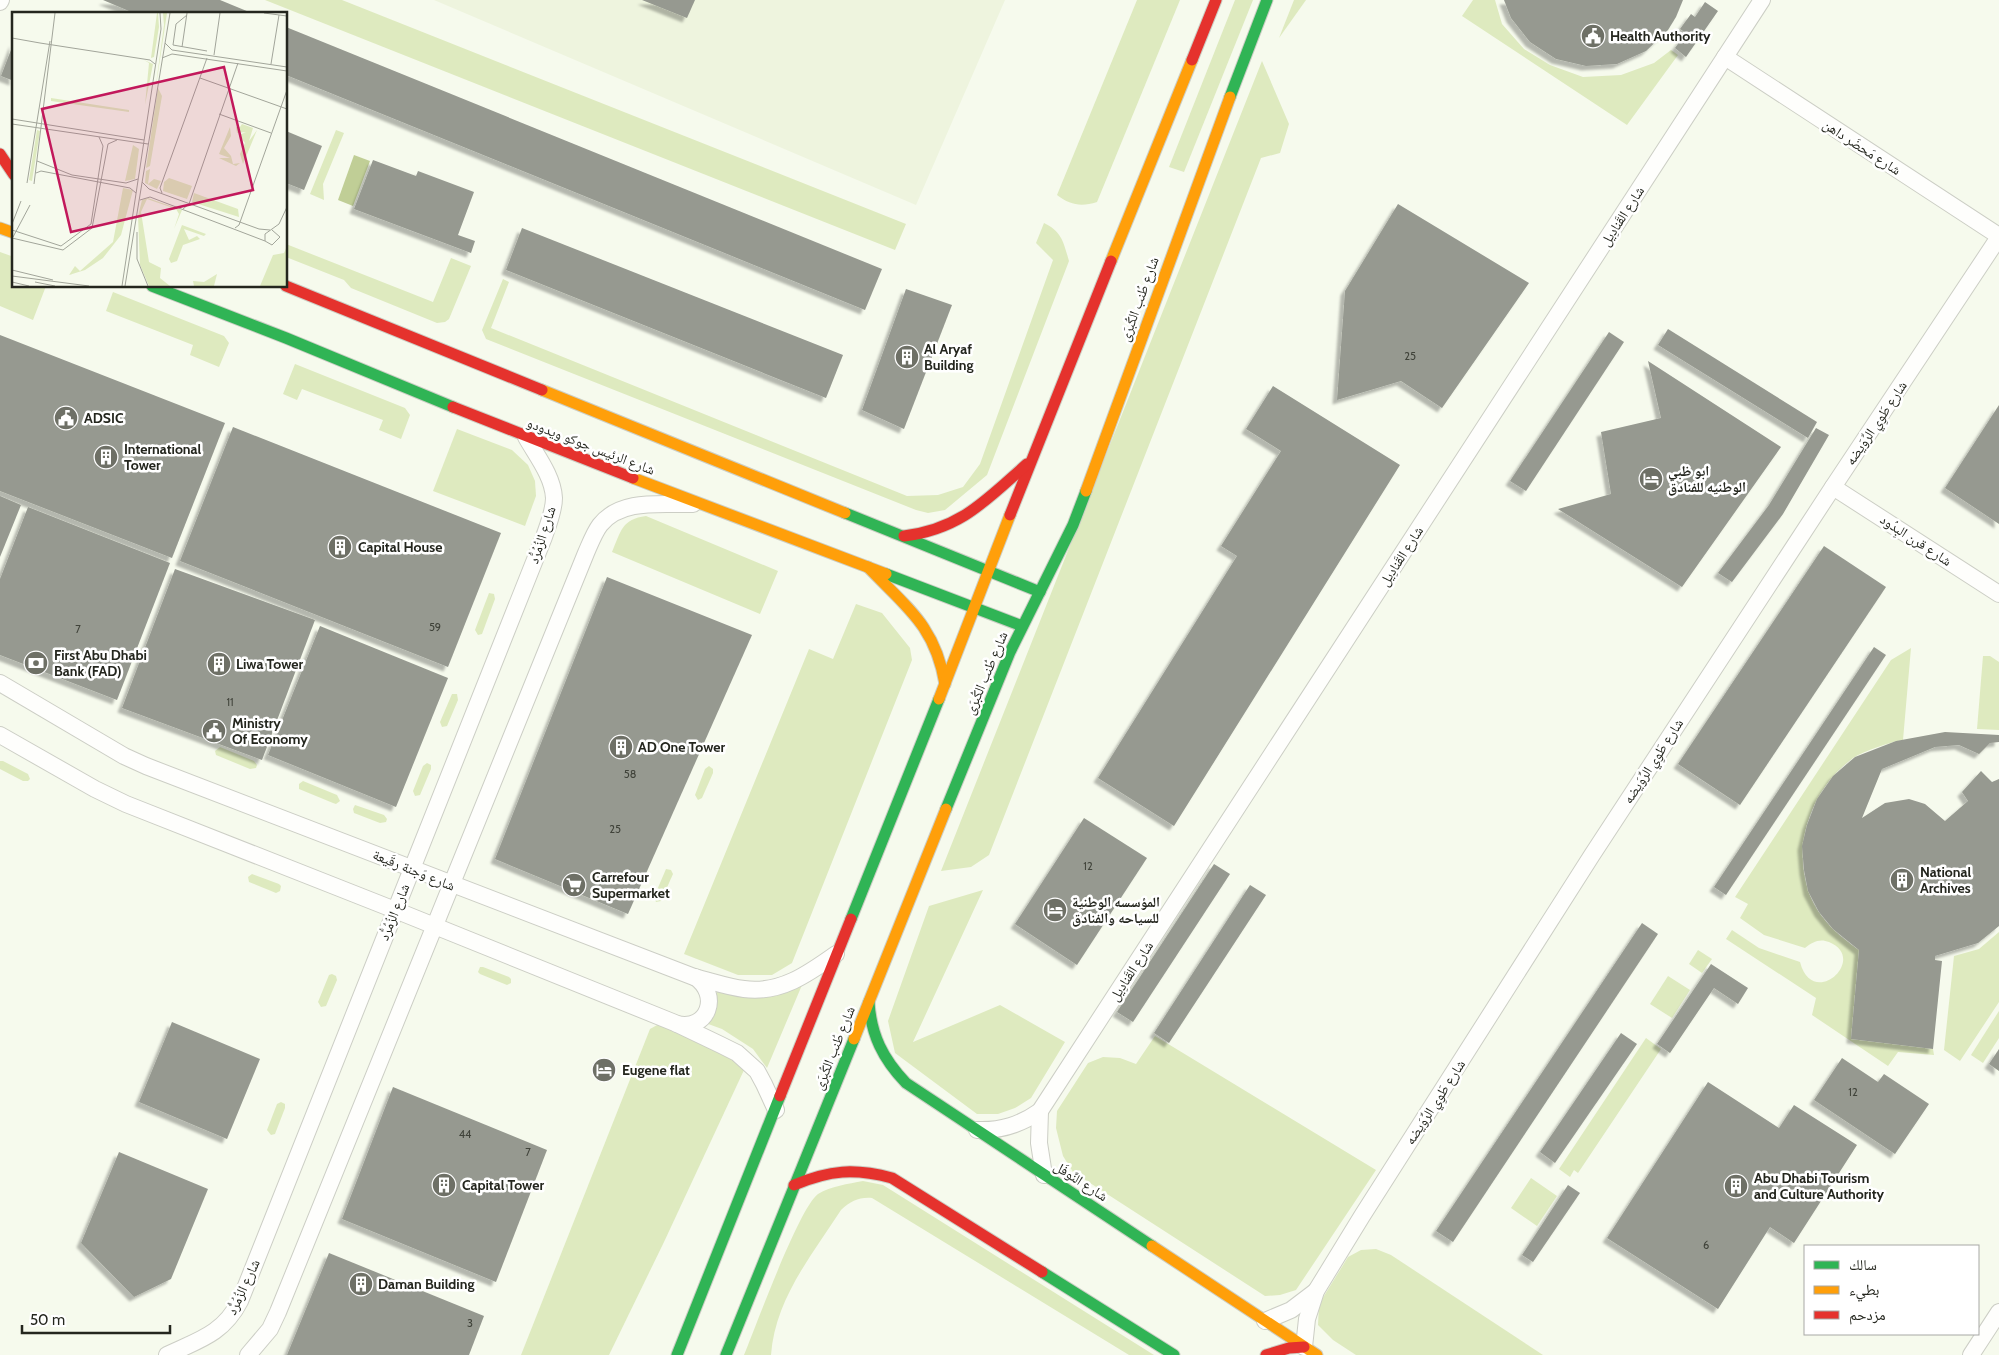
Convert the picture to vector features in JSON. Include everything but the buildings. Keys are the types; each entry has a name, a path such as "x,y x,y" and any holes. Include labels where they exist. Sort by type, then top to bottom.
{"main road":[{"path":"677,1355 945,684 1030,462 1216,0"},
{"name":"شارع طُنب الكُبرَى","path":"727,1355 1006,661 1073,525 1266,0"},
{"path":"0,154 12,172"},
{"path":"0,170 12,174"},
{"path":"0,228 11,239"},
{"path":"288,287 1040,592"},
{"name":"شارع الرئيس جوكو ويدودو","path":"157,288 278,335 526,437 1022,626"},
{"path":"904,536 929,533 952,525 967,516 1030,462"},
{"path":"868,567 908,606 930,633 941,658 945,684"},
{"name":"شارع النَّوفَل","path":"869,1002 873,1032 878,1046 895,1072 918,1092 1310,1351"},
{"path":"794,1185 813,1176 832,1171 853,1170 873,1172 892,1178 1174,1355"},
{"path":"1266,1355 1289,1348 1310,1351"}],"street":[{"name":"شارع القَنادِيل","path":"974,1130 1002,1129 1028,1119 1040,1111 1762,0"},
{"name":"شارع مَحضَر داهن","path":"1725,57 1999,236"},
{"name":"شارع طَوِي الرِّوَيضه","path":"1310,1351 1307,1319 1316,1291 1592,855 1999,236"},
{"name":"شارع الزُمُرُّد","path":"167,1355 223,1326 233,1314 246,1286 544,537 552,511 554,498 552,486 548,474 526,437"},
{"name":"شارع قرن البِدُود","path":"1833,486 1999,594"},
{"path":"248,1355 266,1335 278,1312 433,926 586,553 599,526 611,515 623,508 700,504"},
{"name":"شارع وَجنة رقَيعة","path":"0,683 124,756 450,885 694,977 742,989 775,988 808,974 838,952"},
{"path":"0,735 126,804 675,1023 721,1045 748,1061 764,1084 776,1110"},
{"path":"675,1023 682,1025 697,1022 707,1010 709,995 701,982 694,977"},
{"path":"1040,1111 1039,1143 1044,1175"},
{"name":"شارع طَوِي الرِّوَيضه","path":"1265,1321 1291,1310 1316,1291"},
{"path":"1971,1355 1999,1312"}],"shaded area":[{"path":"265,0 342,0 906,224 895,250"},
{"path":"434,0 1005,0 916,205"},
{"path":"1137,0 1180,0 1097,202 1081,205 1071,203 1057,195"},
{"path":"1235,0 1253,0 1184,172 1169,167"},
{"path":"1294,0 1306,0 1279,38"},
{"path":"1473,0 1495,0 1502,24 1524,49 1550,65 1583,77 1621,75 1654,63 1671,50 1678,55 1627,125 1462,16"},
{"path":"1262,61 1289,124 1280,153 1261,158 989,855 971,867 941,871"},
{"path":"336,130 344,133 323,184 324,200 310,194"},
{"path":"354,155 370,161 353,206 338,200"},
{"path":"1044,223 1059,234 1069,261 987,475 945,510 928,513 916,510 486,339 482,330 503,279 509,282 491,328 907,496 938,495 963,487 980,464 1053,260 1036,243"},
{"path":"288,245 433,302 451,258 471,266 449,319 445,322 437,323 351,288 344,280 288,258"},
{"path":"0,252 12,256 12,288 45,288 33,320 0,306"},
{"path":"113,292 224,336 229,343 219,367 190,355 193,345 106,311"},
{"path":"295,364 405,408 410,415 401,439 379,430 383,420 302,389 297,400 283,394"},
{"path":"457,429 512,450 528,465 535,481 536,496 525,526 433,491"},
{"path":"646,516 778,571 760,614 612,552 623,527 632,520"},
{"path":"489,593 494,594 495,599 482,634 478,635 475,630"},
{"path":"856,604 882,613 910,648 912,660 792,963 772,975 738,975 684,954 809,649 833,659"},
{"path":"1911,648 1903,740 1884,745 1853,758 1839,770 1817,800 1805,835 1803,853 1804,872 1808,890 1816,908 1835,931 1859,950 1851,1039 1933,1049 1934,1055 1898,1052 1888,1066 1812,1015 1816,998 1726,939 1732,930 1759,948 1800,962 1807,976 1816,982 1825,981 1834,976 1841,968 1843,959 1840,949 1829,942 1816,941 1805,948 1764,935 1740,918 1748,904 1735,897 1891,660"},
{"path":"1983,656 1990,656 1999,662 1999,730 1977,729"},
{"path":"452,694 457,694 458,700 447,726 442,727 440,722"},
{"path":"220,747 254,761 257,765 256,768 250,769 216,755 215,751"},
{"path":"0,761 28,774 30,779 23,781 0,769"},
{"path":"427,763 431,765 431,769 420,795 415,796 413,791 423,766"},
{"path":"709,766 713,769 713,773 702,798 698,800 695,795 705,769"},
{"path":"303,781 337,795 340,801 336,804 299,789 299,784"},
{"path":"355,805 384,815 387,819 386,822 380,823 354,813"},
{"path":"666,869 671,870 673,874 661,901 656,902 654,897"},
{"path":"252,874 279,884 281,886 280,891 276,893 249,882 248,877"},
{"path":"983,890 913,1042 1000,1005 1065,1042 1031,1098 1015,1108 998,1114 977,1114 895,1053 888,1021 929,906"},
{"path":"1999,932 1999,1002 1960,1061 1944,1050 1954,956 1979,949"},
{"path":"1698,950 1712,959 1702,973 1689,964"},
{"path":"480,967 509,977 511,983 507,985 480,974 478,972"},
{"path":"329,975 336,976 337,980 326,1006 321,1007 318,1002"},
{"path":"1668,976 1690,990 1672,1018 1650,1004"},
{"path":"802,985 767,1068 753,1049 722,1029 700,1021 711,1011 716,1003 716,988 731,993 775,996"},
{"path":"1999,1011 1999,1038 1983,1063 1971,1055"},
{"path":"659,1024 731,1058 744,1070 609,1355 521,1355 650,1029"},
{"path":"1155,1036 1376,1170 1296,1290 1280,1295 1265,1296 1073,1172 1063,1156 1056,1128 1057,1111 1088,1063 1103,1057 1120,1058 1136,1064"},
{"path":"1646,1038 1661,1049 1578,1173 1574,1170 1570,1177 1559,1169"},
{"path":"281,1102 285,1104 285,1108 275,1134 271,1135 267,1130 277,1104"},
{"path":"1531,1178 1557,1196 1537,1226 1511,1208"},
{"path":"863,1181 883,1185 1154,1355 1129,1355 872,1198 863,1198 855,1200 841,1210 797,1278 787,1296 780,1315 771,1355 744,1355 789,1243 810,1204 823,1191"},
{"path":"1376,1249 1391,1255 1543,1355 1356,1355 1333,1340 1318,1325 1319,1304 1348,1257 1361,1250"}],"traffic: fast":[{"path":"1230,97 1267,0"},
{"path":"157,288 286,338 453,407"},
{"path":"946,809 1010,652 1073,525 1086,491"},
{"path":"845,513 1040,592"},
{"path":"886,574 1022,626"},
{"path":"851,919 939,699"},
{"path":"869,1002 872,1025 880,1046 891,1065 906,1083 1152,1246"},
{"path":"726,1355 854,1039"},
{"path":"677,1355 780,1096"},
{"path":"1042,1272 1174,1355"}],"traffic: slow":[{"path":"1111,261 1192,60"},
{"path":"1086,491 1230,97"},
{"path":"0,228 12,232"},
{"path":"542,390 845,513"},
{"path":"633,478 886,574"},
{"path":"939,699 1010,515"},
{"path":"868,567 917,618 934,646 945,684"},
{"path":"854,1039 946,809"},
{"path":"1152,1246 1317,1355"}],"traffic: jam":[{"path":"1192,60 1216,0"},
{"path":"0,154 12,172"},
{"path":"1010,515 1111,261"},
{"path":"288,287 542,390"},
{"path":"453,407 633,478"},
{"path":"904,536 941,527 957,520 985,501 1027,464"},
{"path":"780,1096 851,919"},
{"path":"794,1185 819,1176 842,1172 866,1173 892,1178 1042,1272"},
{"path":"1266,1355 1289,1348 1304,1347"}],"place":[{"name":"Health Authority","path":"1593,36"},
{"name":"Al Aryaf Building","path":"907,357"},
{"name":"ADSIC","path":"66,418"},
{"name":"International Tower","path":"106,457"},
{"name":"ابو ظبي الوطنيه للفنادق","path":"1651,479"},
{"name":"Capital House","path":"340,547"},
{"name":"First Abu Dhabi Bank (FAD)","path":"36,663"},
{"name":"Liwa Tower","path":"219,664"},
{"name":"Ministry Of Economy","path":"214,731"},
{"name":"AD One Tower","path":"621,747"},
{"name":"National Archives","path":"1902,880"},
{"name":"Carrefour Supermarket","path":"574,885"},
{"name":"المؤسسه الوطنية للسياحه والفنادق","path":"1055,910"},
{"name":"Eugene flat","path":"604,1070"},
{"name":"Capital Tower","path":"444,1185"},
{"name":"Abu Dhabi Tourism and Culture Authority","path":"1736,1186"},
{"name":"Daman Building","path":"361,1284"}]}
